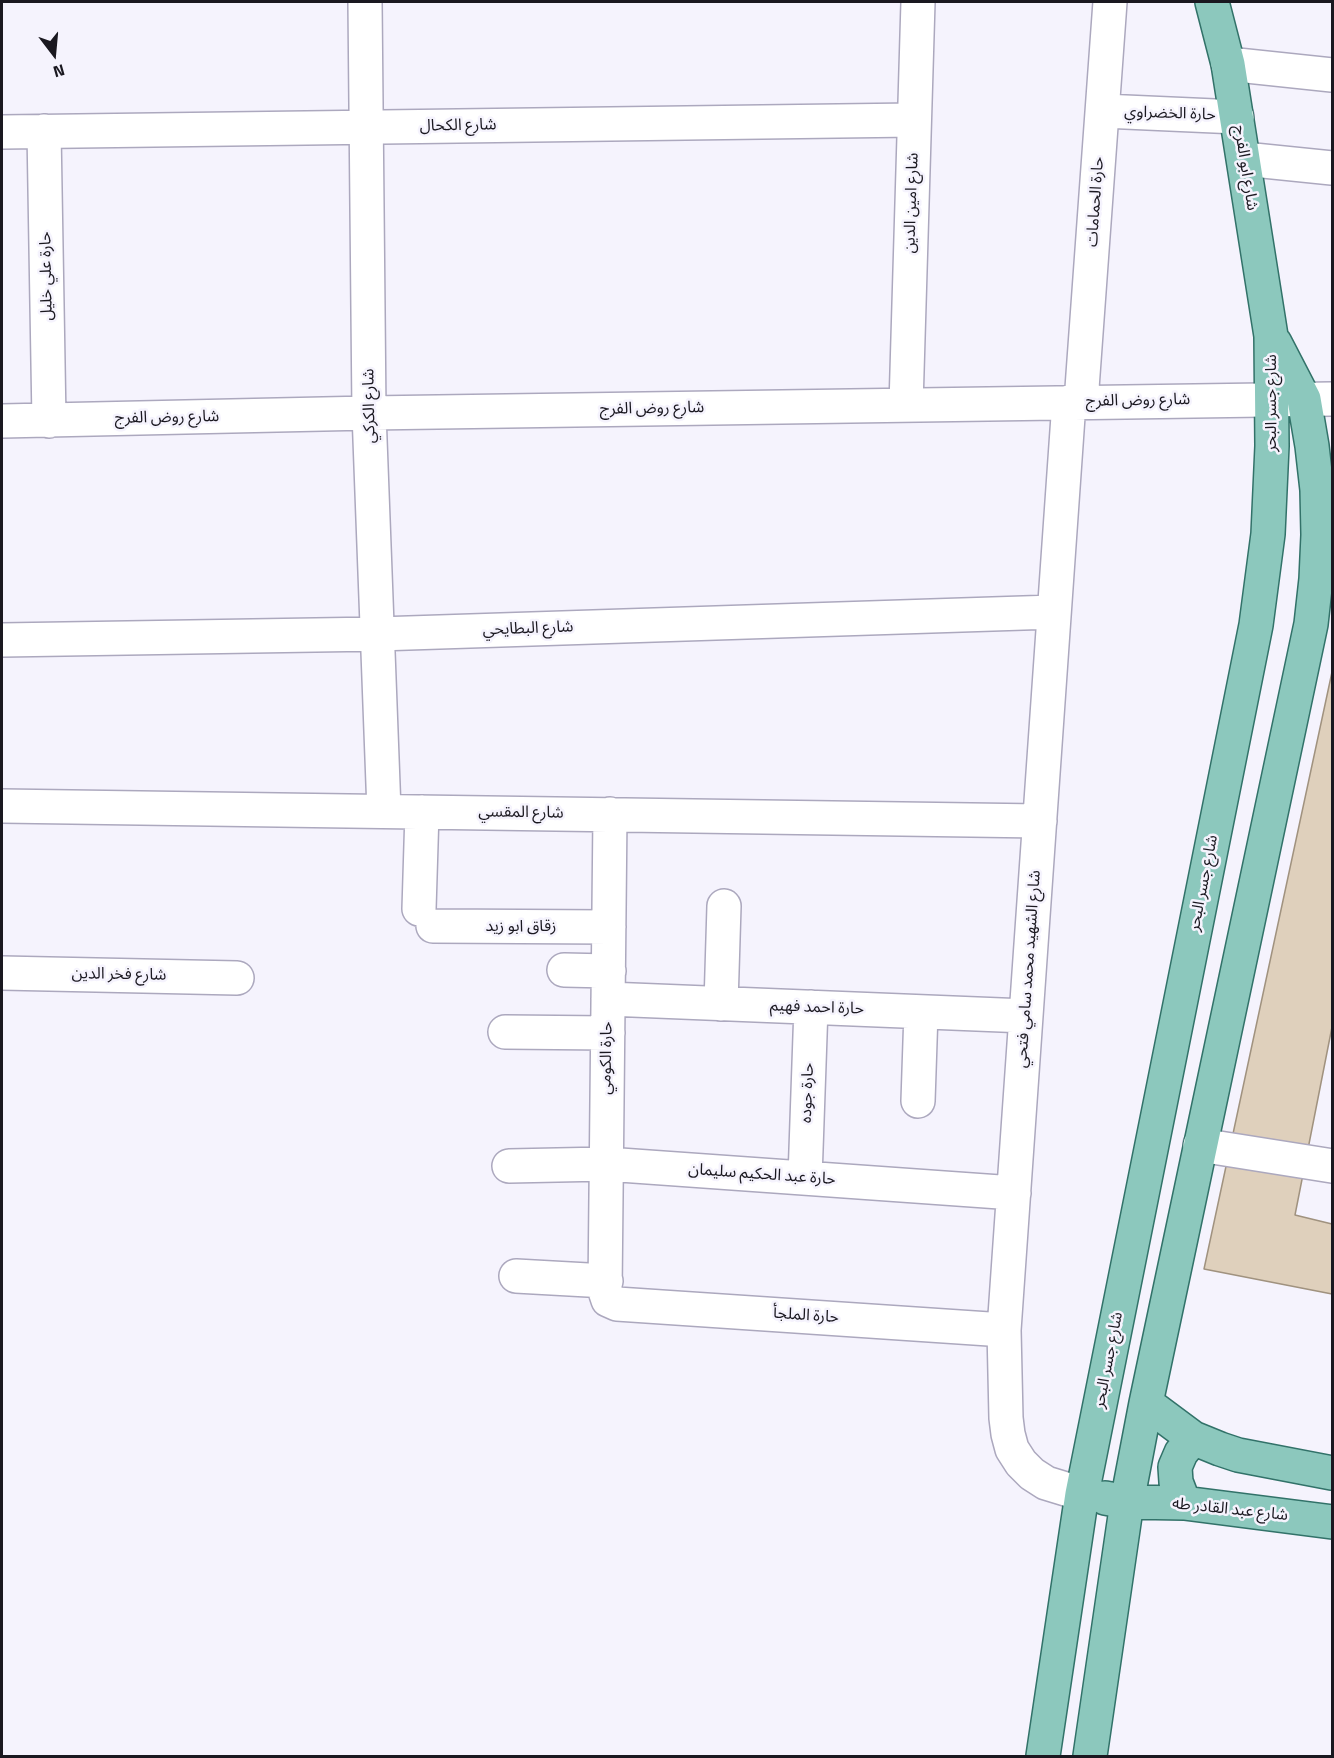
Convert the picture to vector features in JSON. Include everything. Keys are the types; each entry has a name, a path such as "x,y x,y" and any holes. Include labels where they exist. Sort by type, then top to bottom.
{"main road":[{"name":"شارع ابو الفرج","path":"1212,2 1228,64 1271,336"},
{"name":"شارع جسر البحر","path":"1090,1756 1127,1502 1146,1403 1311,624 1318,535 1317,490 1312,446 1303,399 1271,336"},
{"name":"شارع جسر البحر","path":"1043,1756 1082,1494 1256,625 1268,523 1272,457 1303,399"},
{"path":"1146,1403 1193,1438 1238,1455 1332,1473"},
{"path":"1184,1503 1176,1482 1176,1467 1181,1453 1193,1438"},
{"name":"شارع عبد القادر طه","path":"1082,1494 1127,1502 1184,1503 1332,1522"}],"street":[{"name":"شارع الكركي","path":"364,2 369,413 384,811"},
{"name":"شارع امين الدين","path":"906,405 918,2"},
{"name":"حارة الحمامات","path":"1075,402 1103,111 1110,2"},
{"path":"1228,64 1332,75"},
{"name":"حارة الخضراوي","path":"1103,111 1237,117"},
{"name":"شارع الكحال","path":"2,132 914,120"},
{"name":"حارة علي خليل","path":"44,131 49,421"},
{"path":"1244,159 1332,168"},
{"name":"شارع روض الفرج","path":"2,422 369,413 1303,399"},
{"name":"شارع الشهيد محمد سامي فتحي","path":"1075,402 1054,612 1004,1330 1006,1418 1012,1449 1032,1474 1046,1483 1082,1494"},
{"name":"شارع البطايحي","path":"2,640 378,634 1054,612"},
{"name":"شارع المقسي","path":"2,806 1040,821"},
{"name":"زقاق ابو زيد","path":"422,812 426,918 609,927"},
{"name":"حارة الكومي","path":"607,1291 610,814"},
{"path":"721,1004 724,906"},
{"name":"حارة احمد فهيم","path":"564,970 608,985 721,1004 1026,1016"},
{"name":"شارع فخر الدين","path":"2,974 237,978"},
{"name":"حارة جوده","path":"805,1178 812,1007"},
{"path":"918,1101 921,1012"},
{"path":"505,1032 608,1033"},
{"path":"1200,1145 1332,1166"},
{"name":"حارة عبد الحكيم سليمان","path":"509,1166 606,1164 1014,1193"},
{"name":"حارة الملجأ","path":"516,1276 607,1291 617,1304 1004,1330"}],"building":[{"path":"1332,672 1332,1027 1295,1215 1332,1224 1332,1294 1204,1269"}]}
